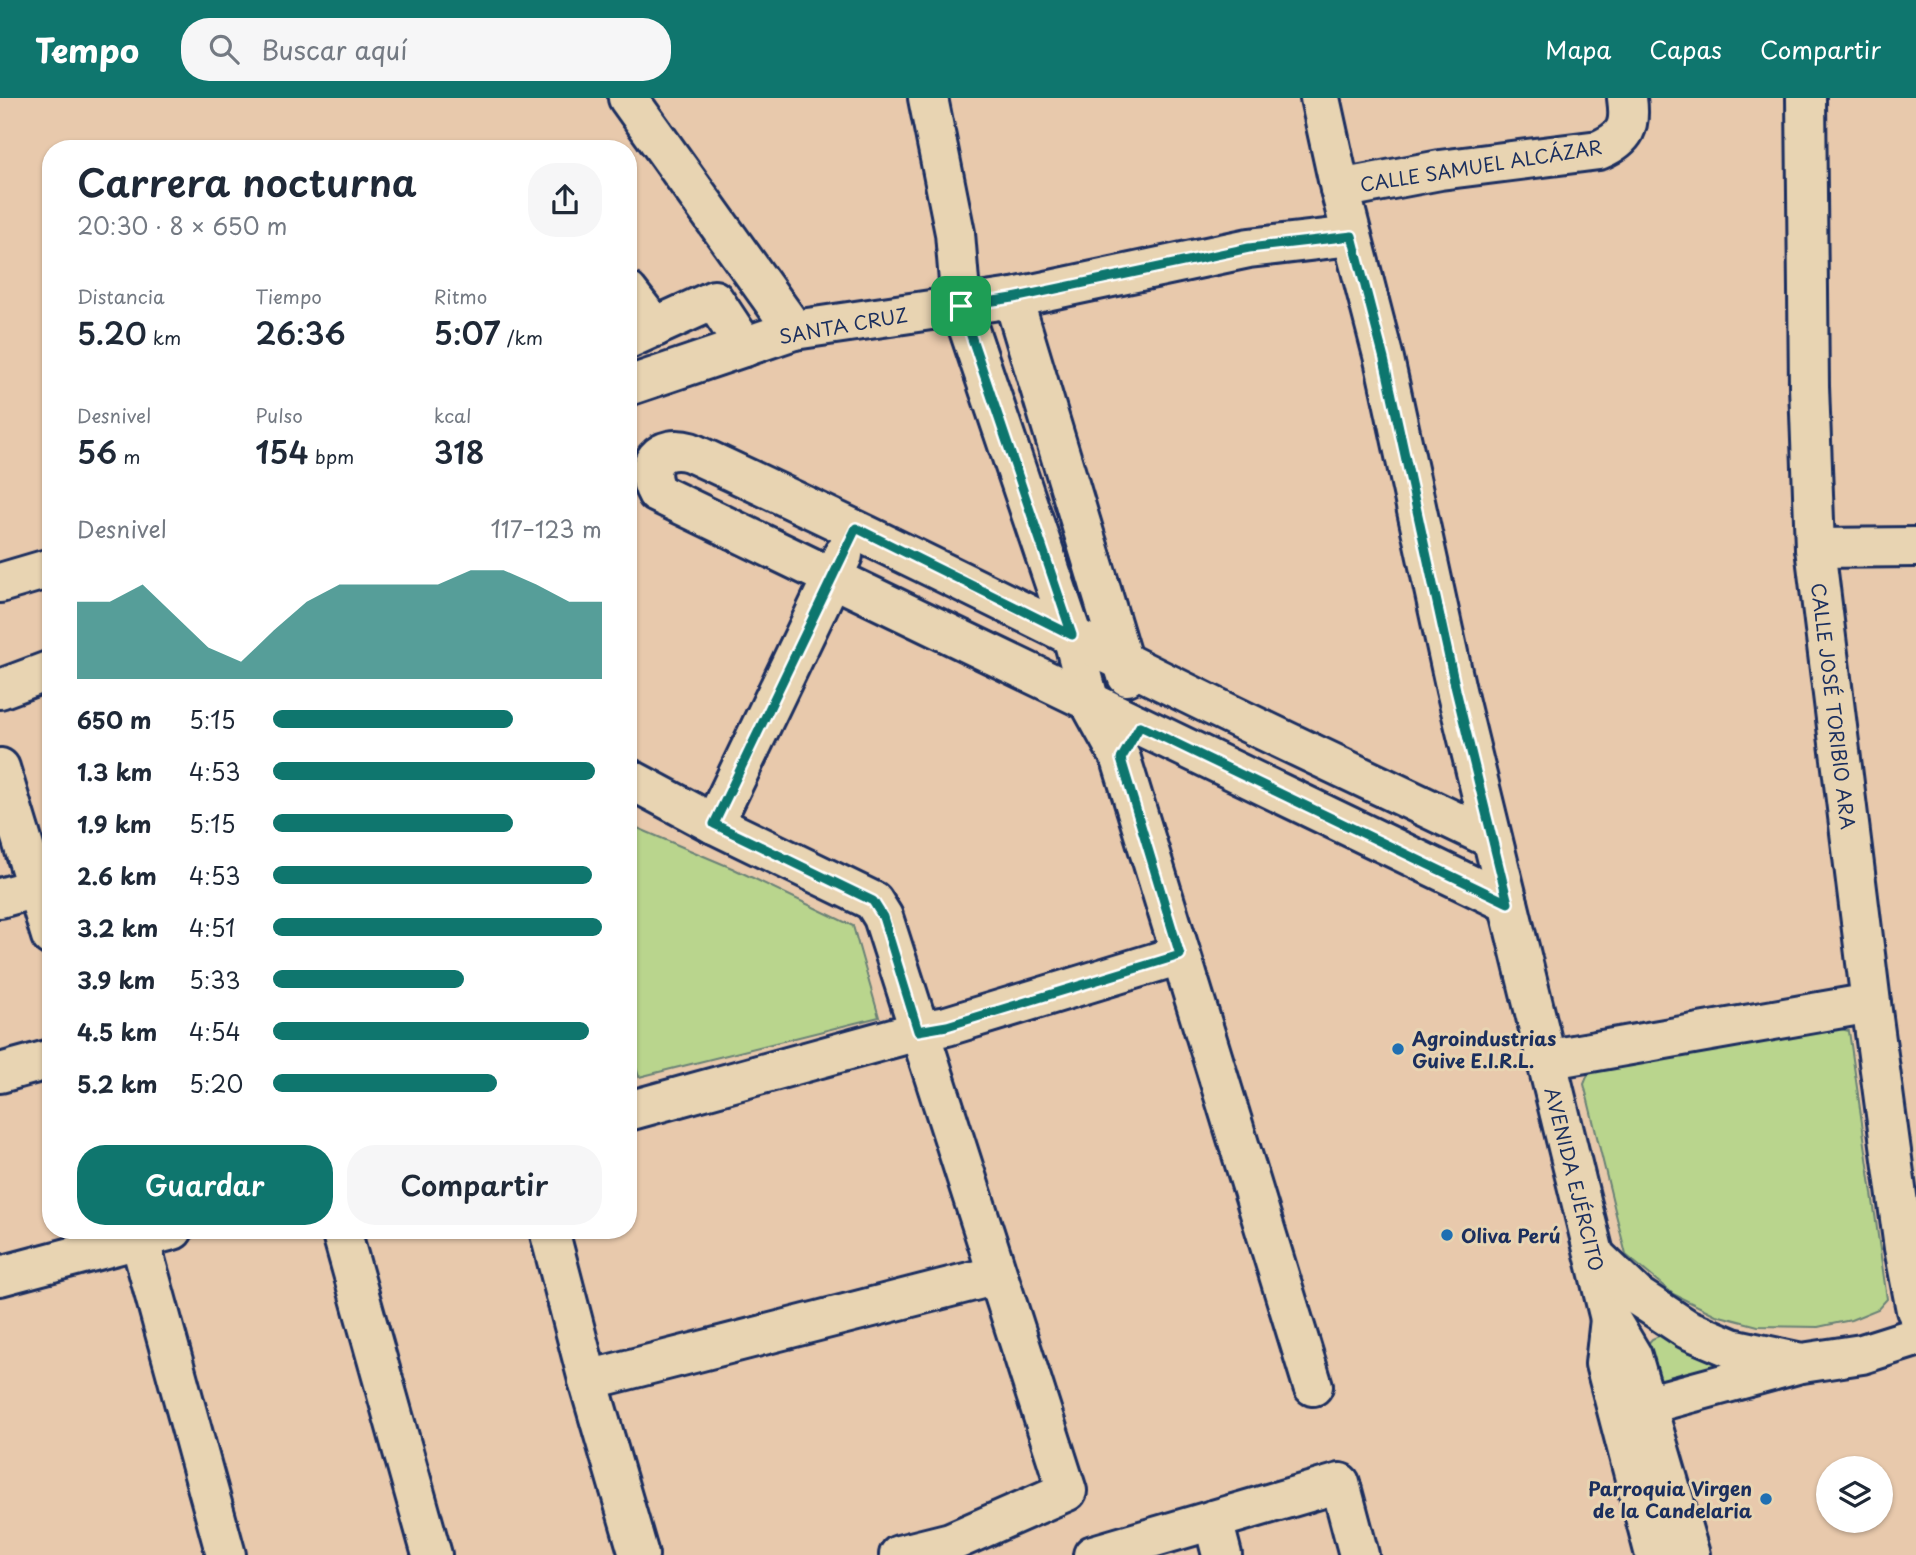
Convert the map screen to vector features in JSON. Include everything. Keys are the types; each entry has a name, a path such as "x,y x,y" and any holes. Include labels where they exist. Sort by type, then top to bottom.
{"street":[{"path":"628,98 794,330"},
{"path":"928,98 955,233 961,306 1072,635 1090,703 1121,759 1312,1386"},
{"name":"AVENIDA EJÉRCITO","path":"1320,98 1384,359 1456,690 1610,1320"},
{"name":"CALLE SAMUEL ALCÁZAR","path":"1340,188 1440,170 1598,150 1614,143 1626,132 1629,115 1627,98"},
{"name":"CALLE JOSÉ TORIBIO ARA","path":"1806,98 1809,386 1815,548 1871,1003 1904,1248 1916,1310"},
{"name":"SANTA CRUZ","path":"637,383 794,330 1013,298 1249,248 1352,236"},
{"path":"1013,298 1124,662 1140,726 1121,759"},
{"path":"641,333 715,300 745,346"},
{"path":"1492,839 1124,662 856,528 690,452 668,450 652,465 650,475 657,493 1508,903"},
{"path":"714,824 856,528"},
{"path":"1815,548 1916,547"},
{"path":"0,583 42,571"},
{"path":"0,689 42,673"},
{"path":"0,768 42,907"},
{"path":"637,783 714,824 873,901 883,917 1067,1491 951,1542 899,1555"},
{"path":"0,898 36,888"},
{"path":"637,1109 918,1031 947,1026 1180,955"},
{"path":"1545,1060 1871,1003"},
{"path":"0,1073 42,1061"},
{"path":"0,1276 129,1239"},
{"path":"151,1239 226,1555"},
{"path":"344,1239 432,1555"},
{"path":"552,1239 588,1380 639,1555"},
{"path":"1596,1257 1637,1296 1687,1329 1732,1348 1802,1363"},
{"path":"588,1380 997,1276"},
{"path":"1610,1320 1632,1356 1690,1555"},
{"path":"1610,1320 1605,1364 1655,1555"},
{"path":"1646,1405 1802,1363 1862,1354 1916,1337"},
{"path":"1093,1555 1217,1538 1340,1483 1359,1555"}],"green space":[{"path":"637,828 732,868 853,926 879,1017 639,1077"},
{"path":"1837,1028 1849,1031 1887,1299 1878,1309 1851,1320 1818,1327 1758,1326 1716,1315 1673,1294 1626,1255 1584,1084 1591,1067"},
{"path":"1661,1335 1712,1353 1715,1367 1663,1384 1653,1378 1646,1346"}],"place":[{"name":"Agroindustrias Guive E.I.R.L.","path":"1398,1049"},
{"name":"Oliva Perú","path":"1447,1235"},
{"name":"Parroquia Virgen de la Candelaria","path":"1766,1499"}],"route":[{"path":"1352,236 1384,359 1456,690 1508,903 1140,726 1121,759 1180,955 947,1026 918,1031 883,917 873,901 714,824 856,528 1072,635 961,306 1013,298 1249,248 1352,236"}]}
